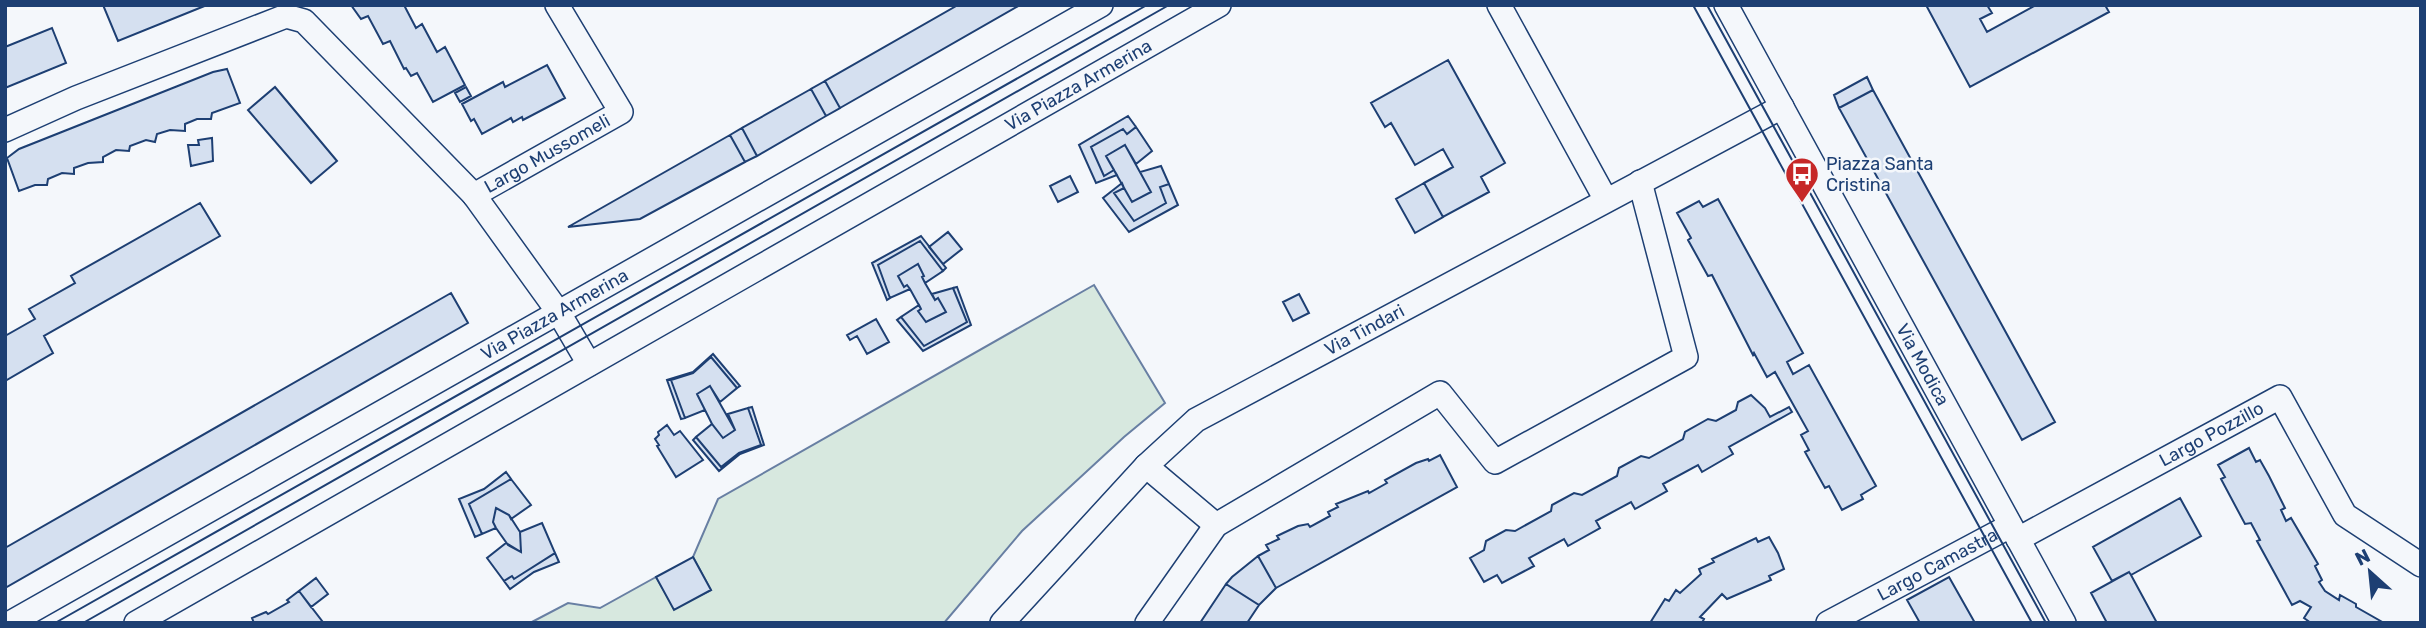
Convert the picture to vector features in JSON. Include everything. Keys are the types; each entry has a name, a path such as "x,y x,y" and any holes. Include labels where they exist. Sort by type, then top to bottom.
{"street":[{"name":"Largo Mussomeli","path":"474,195 621,113 556,5"},
{"name":"Via Piazza Armerina","path":"10,623 1101,5"},
{"name":"Via Piazza Armerina","path":"136,623 1219,5"},
{"path":"1499,5 1606,200"},
{"path":"1726,5 1782,107"},
{"path":"5,130 76,98 286,16 304,21 474,195 559,313 589,364"},
{"name":"Via Tindari","path":"1002,623 1146,466 1196,421 1782,107"},
{"name":"Via Modica","path":"1782,107 2064,623"},
{"path":"1147,623 1216,525 1440,393 1495,462 1686,357 1640,182"},
{"name":"Largo Pozzillo","path":"2014,532 2280,397 2345,515 2421,565"},
{"path":"1146,466 1216,525"},
{"name":"Largo Camastra","path":"1828,623 2014,532"}],"shaded area":[{"path":"1094,285 1165,403 1022,531 944,623 530,623 568,603 600,608 656,577 674,608 711,590 693,557 718,499"}],"building":[{"path":"103,5 207,5 118,41"},
{"path":"351,5 404,5 416,28 422,24 437,52 445,47 465,85 433,102 417,73 411,76 406,68 404,69 390,41 383,44 368,16 361,19"},
{"path":"958,5 1020,5 840,108 825,81"},
{"path":"1926,5 1987,5 1992,13 1980,19 1987,32 2036,5 2105,5 2109,12 1970,87"},
{"path":"52,28 66,63 5,88 5,47"},
{"path":"1448,60 1505,163 1481,177 1489,192 1443,217 1424,183 1453,167 1443,149 1415,165 1391,123 1385,127 1371,103"},
{"path":"547,65 565,98 523,120 522,117 513,122 511,118 482,134 462,104 503,82 505,87"},
{"path":"227,69 240,103 212,113 211,119 197,119 185,124 185,131 170,130 157,134 155,142 146,140 130,146 129,151 116,150 103,157 103,162 88,163 74,168 74,174 62,173 48,179 47,185 35,185 19,191 7,158 19,149 213,72"},
{"path":"1867,77 1873,90 1839,108 1834,95"},
{"path":"825,81 840,108 826,116 811,89"},
{"path":"275,87 337,161 311,183 248,110"},
{"path":"466,87 471,96 460,102 455,93"},
{"path":"811,89 826,116 757,156 742,128"},
{"path":"1873,90 2055,422 2022,440 1839,108"},
{"path":"1128,116 1136,127 1127,134 1123,129 1091,147 1104,176 1114,170 1117,175 1096,183 1079,145"},
{"path":"1136,127 1152,151 1136,164 1125,145 1106,156 1114,170 1104,176 1091,147 1123,129 1127,134"},
{"path":"742,128 757,156 745,162 730,135"},
{"path":"730,135 745,162 640,219 568,227"},
{"path":"212,138 213,161 191,166 188,145 199,145 198,140"},
{"path":"1125,145 1151,192 1132,202 1106,156"},
{"path":"1161,166 1169,184 1160,187 1166,203 1134,221 1114,193 1124,188 1132,202 1151,192 1140,172"},
{"path":"1070,176 1078,192 1058,202 1050,186"},
{"path":"1122,183 1124,188 1114,193 1134,221 1166,203 1160,187 1169,184 1178,205 1129,232 1103,198"},
{"path":"1424,183 1443,217 1415,233 1396,199"},
{"path":"1718,199 1803,353 1787,362 1793,374 1809,365 1876,486 1861,495 1863,499 1842,510 1829,486 1825,488 1805,452 1809,450 1801,435 1808,431 1775,372 1767,377 1754,353 1753,355 1712,275 1708,276 1688,240 1691,238 1677,213 1699,201 1703,207"},
{"path":"200,203 220,236 44,336 53,353 5,381 5,336 35,319 29,309 75,283 71,276"},
{"path":"948,232 962,249 943,264 929,247"},
{"path":"921,236 946,268 943,271 920,241 878,265 890,298 887,300 872,263"},
{"path":"920,241 943,271 925,283 918,264 898,276 904,287 907,285 910,289 890,298 878,265"},
{"path":"918,264 925,283 946,312 926,322 918,311 921,309 910,289 907,285 904,287 898,276"},
{"path":"957,287 971,325 923,351 897,320 901,317 924,346 967,322 953,288"},
{"path":"953,288 967,322 924,346 901,317 919,305 921,309 918,311 926,322 946,312 938,298 935,300 932,294"},
{"path":"451,293 468,323 5,588 5,548"},
{"path":"1299,294 1309,313 1293,321 1283,302"},
{"path":"876,319 889,342 867,354 857,336 850,340 847,335"},
{"path":"713,354 740,386 737,388 711,357 693,373 671,380 685,418 681,419 667,380 693,372"},
{"path":"711,357 737,388 720,402 710,386 697,394 705,410 685,418 671,380 693,373"},
{"path":"710,386 735,430 723,438 712,424 697,394"},
{"path":"1751,395 1770,417 1789,407 1792,412 1729,447 1733,454 1702,472 1698,465 1663,484 1667,491 1635,509 1631,502 1596,521 1600,528 1568,546 1564,539 1529,558 1534,566 1502,583 1497,575 1484,582 1470,558 1484,550 1486,541 1506,530 1515,531 1551,511 1552,505 1574,493 1582,495 1617,476 1619,468 1641,456 1649,458 1683,439 1685,432 1708,419 1716,421 1736,410 1738,402"},
{"path":"752,407 764,445 740,454 719,471 693,440 696,437 721,467 739,453 761,445 748,408"},
{"path":"748,408 761,445 739,453 721,467 696,437 712,424 723,438 735,430 728,414"},
{"path":"667,425 674,435 680,431 703,460 676,477 655,439 659,435 658,432"},
{"path":"2249,448 2256,462 2260,460 2269,476 2285,508 2281,510 2286,521 2291,518 2318,564 2315,566 2322,580 2319,582 2325,591 2339,600 2340,595 2384,623 2311,623 2304,618 2311,607 2300,601 2292,605 2257,541 2260,540 2251,523 2245,524 2221,479 2225,477 2218,465"},
{"path":"1440,455 1457,487 1276,588 1258,556 1269,550 1266,545 1279,539 1277,536 1298,526 1308,524 1310,527 1330,516 1328,512 1338,507 1336,504 1368,491 1369,493 1387,483 1385,480 1416,463 1428,459 1429,461"},
{"path":"506,472 511,479 469,504 482,534 475,537 459,499 484,489"},
{"path":"511,479 531,505 511,519 496,508 493,522 496,528 482,534 469,504"},
{"path":"2180,498 2201,536 2131,575 2129,572 2112,581 2093,547"},
{"path":"496,508 509,515 520,532 521,552 508,545 496,528 493,522"},
{"path":"542,523 555,553 514,579 512,576 504,581 487,558 506,543 521,552 520,532"},
{"path":"1769,537 1784,569 1769,576 1771,580 1727,599 1722,594 1700,617 1704,619 1702,623 1650,623 1665,599 1669,601 1676,590 1680,593 1701,574 1699,569 1714,562 1712,559 1756,538 1758,542"},
{"path":"555,553 559,562 534,572 510,589 504,581 512,576 514,579"},
{"path":"1258,556 1276,588 1259,605 1226,584"},
{"path":"693,557 711,590 674,610 656,577"},
{"path":"2129,572 2157,623 2107,623 2091,593"},
{"path":"1949,577 1975,623 1920,623 1907,600"},
{"path":"316,578 328,594 311,607 299,591"},
{"path":"1226,584 1259,605 1247,623 1200,623"},
{"path":"299,591 322,621 320,623 254,623 252,618 266,612 268,614 289,602 287,600"}],"tram line":[{"path":"55,623 1147,5"},
{"path":"83,623 1169,5"},
{"path":"1693,5 2032,623"},
{"path":"1707,5 2046,623"}],"place":[{"name":"Piazza Santa Cristina","path":"1802,204"}]}
